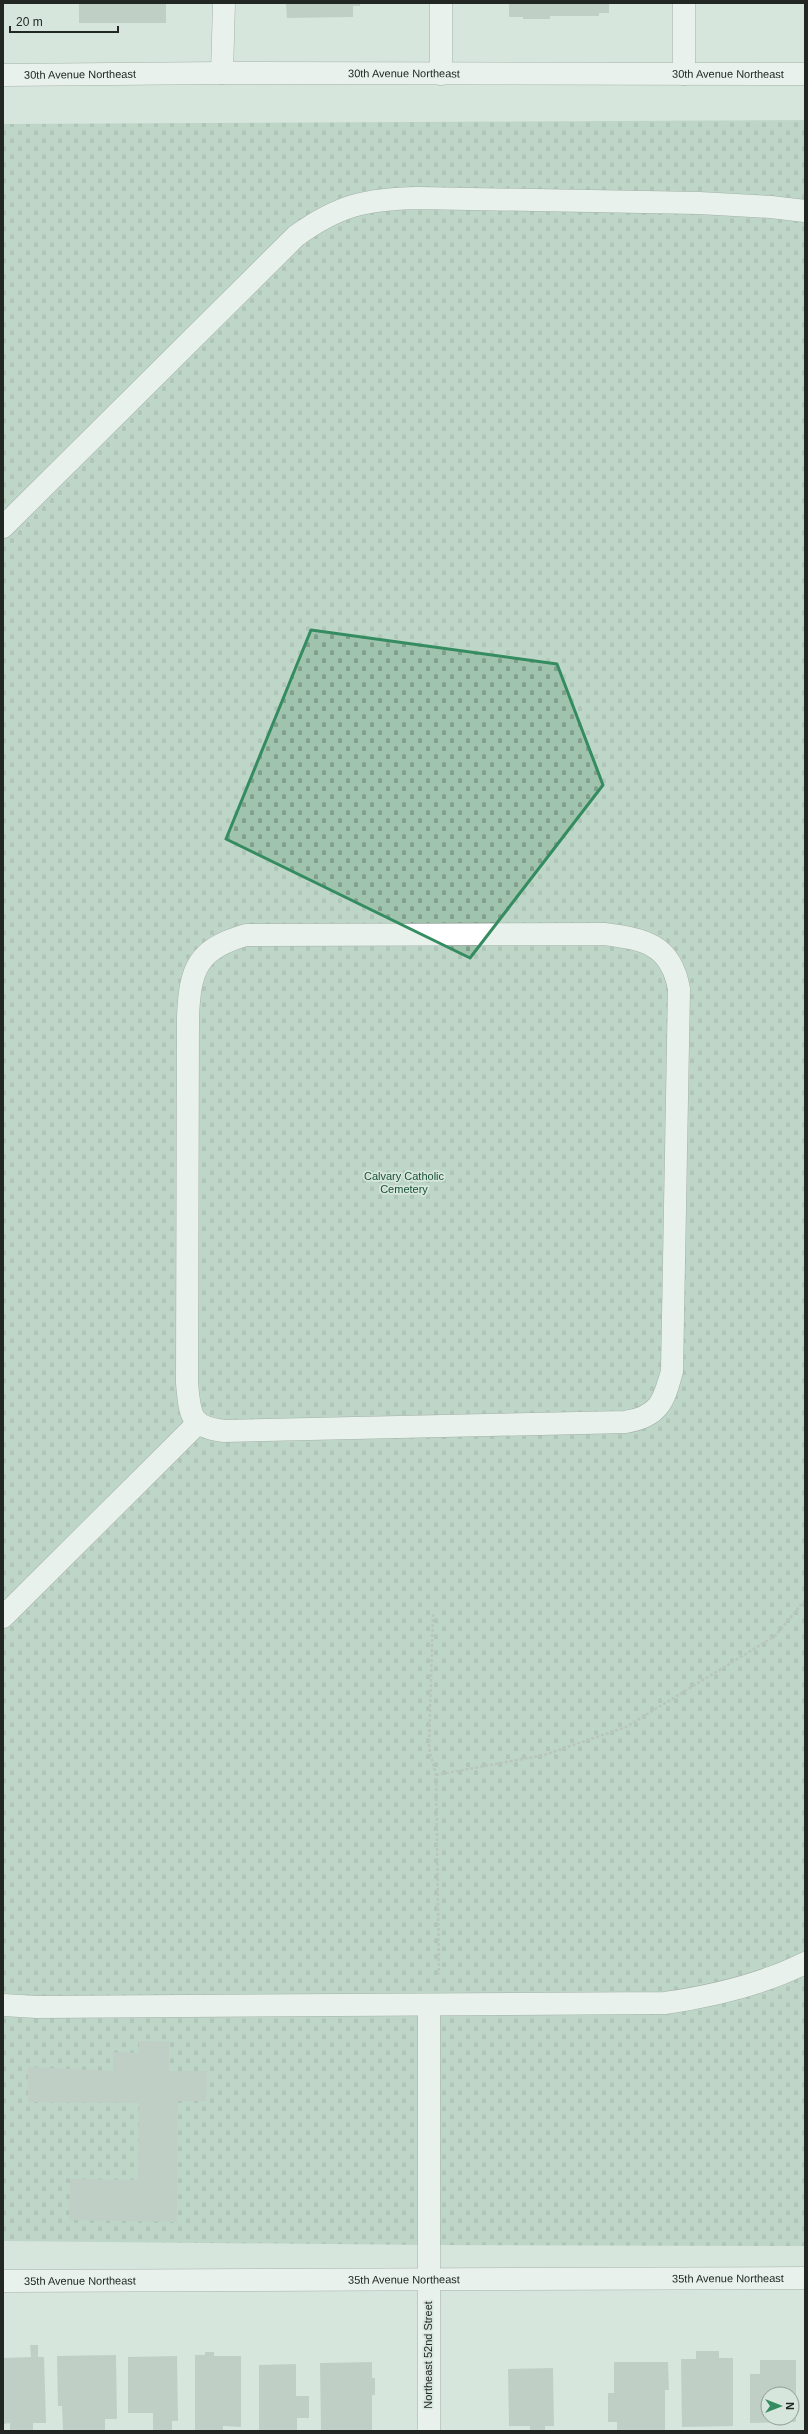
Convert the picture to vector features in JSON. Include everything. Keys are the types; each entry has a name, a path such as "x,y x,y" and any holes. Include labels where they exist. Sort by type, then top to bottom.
{"street":[{"path":"222,73 224,3"},
{"path":"441,3 441,74"},
{"path":"684,3 684,74"},
{"name":"30th Avenue Northeast","path":"3,75 222,73 805,74"},
{"path":"3,526 296,236 320,219 352,204 385,199 418,198 699,203 771,206 805,211"},
{"path":"604,934 642,940 658,949 669,960 677,976 680,1002 672,1371 660,1405 649,1416 625,1422 224,1431 210,1430 197,1424 192,1416 187,1383 188,1025 189,992 192,976 199,962 216,947 229,940 246,935 604,934"},
{"path":"3,1617 197,1424"},
{"path":"3,2005 37,2008 665,2003 705,1997 754,1984 805,1963"},
{"name":"Northeast 52nd Street","path":"428,2431 428,2279 434,2006"},
{"name":"35th Avenue Northeast","path":"3,2281 805,2278"}],"path":[{"path":"436,1775 544,1754 626,1727 775,1636 805,1600"},
{"path":"433,1614 429,1748 436,1775 434,2006"}],"highlighted area":[{"path":"311,630 557,664 603,785 470,958 226,839"}],"green space":[{"name":"Calvary Catholic Cemetery","path":"805,120 805,2246 428,2245 3,2241 3,124"}],"building":[{"path":"79,3 166,3 166,23 79,23"},
{"path":"286,3 360,3 360,6 353,6 353,17 287,18"},
{"path":"509,3 609,3 609,13 599,13 599,16 550,16 550,19 523,19 523,17 509,17"},
{"path":"139,2041 169,2042 169,2071 207,2071 206,2101 178,2101 177,2222 69,2220 70,2179 138,2180 139,2103 28,2102 28,2067 113,2071 113,2052 139,2053"},
{"path":"30,2345 38,2345 38,2357 44,2357 46,2423 33,2423 33,2431 10,2431 10,2423 3,2424 3,2358 31,2357"},
{"path":"696,2351 719,2351 719,2358 733,2358 733,2426 682,2427 681,2359 696,2359"},
{"path":"205,2352 214,2352 214,2356 241,2356 241,2427 223,2426 223,2431 195,2431 195,2355 205,2355"},
{"path":"116,2355 117,2419 105,2419 105,2430 63,2431 62,2406 58,2406 57,2356"},
{"path":"177,2356 178,2421 172,2421 172,2431 153,2431 153,2413 128,2413 128,2357"},
{"path":"760,2360 796,2360 796,2386 760,2386 760,2423 750,2423 750,2374 760,2374"},
{"path":"372,2362 372,2378 375,2378 375,2395 372,2395 372,2431 321,2431 320,2363"},
{"path":"614,2362 668,2362 669,2390 665,2390 665,2431 617,2431 617,2422 608,2422 608,2393 614,2393"},
{"path":"296,2364 296,2396 309,2396 309,2418 297,2418 297,2431 259,2431 259,2365"},
{"path":"553,2368 554,2426 545,2426 545,2431 530,2431 530,2426 509,2426 508,2369"}]}
